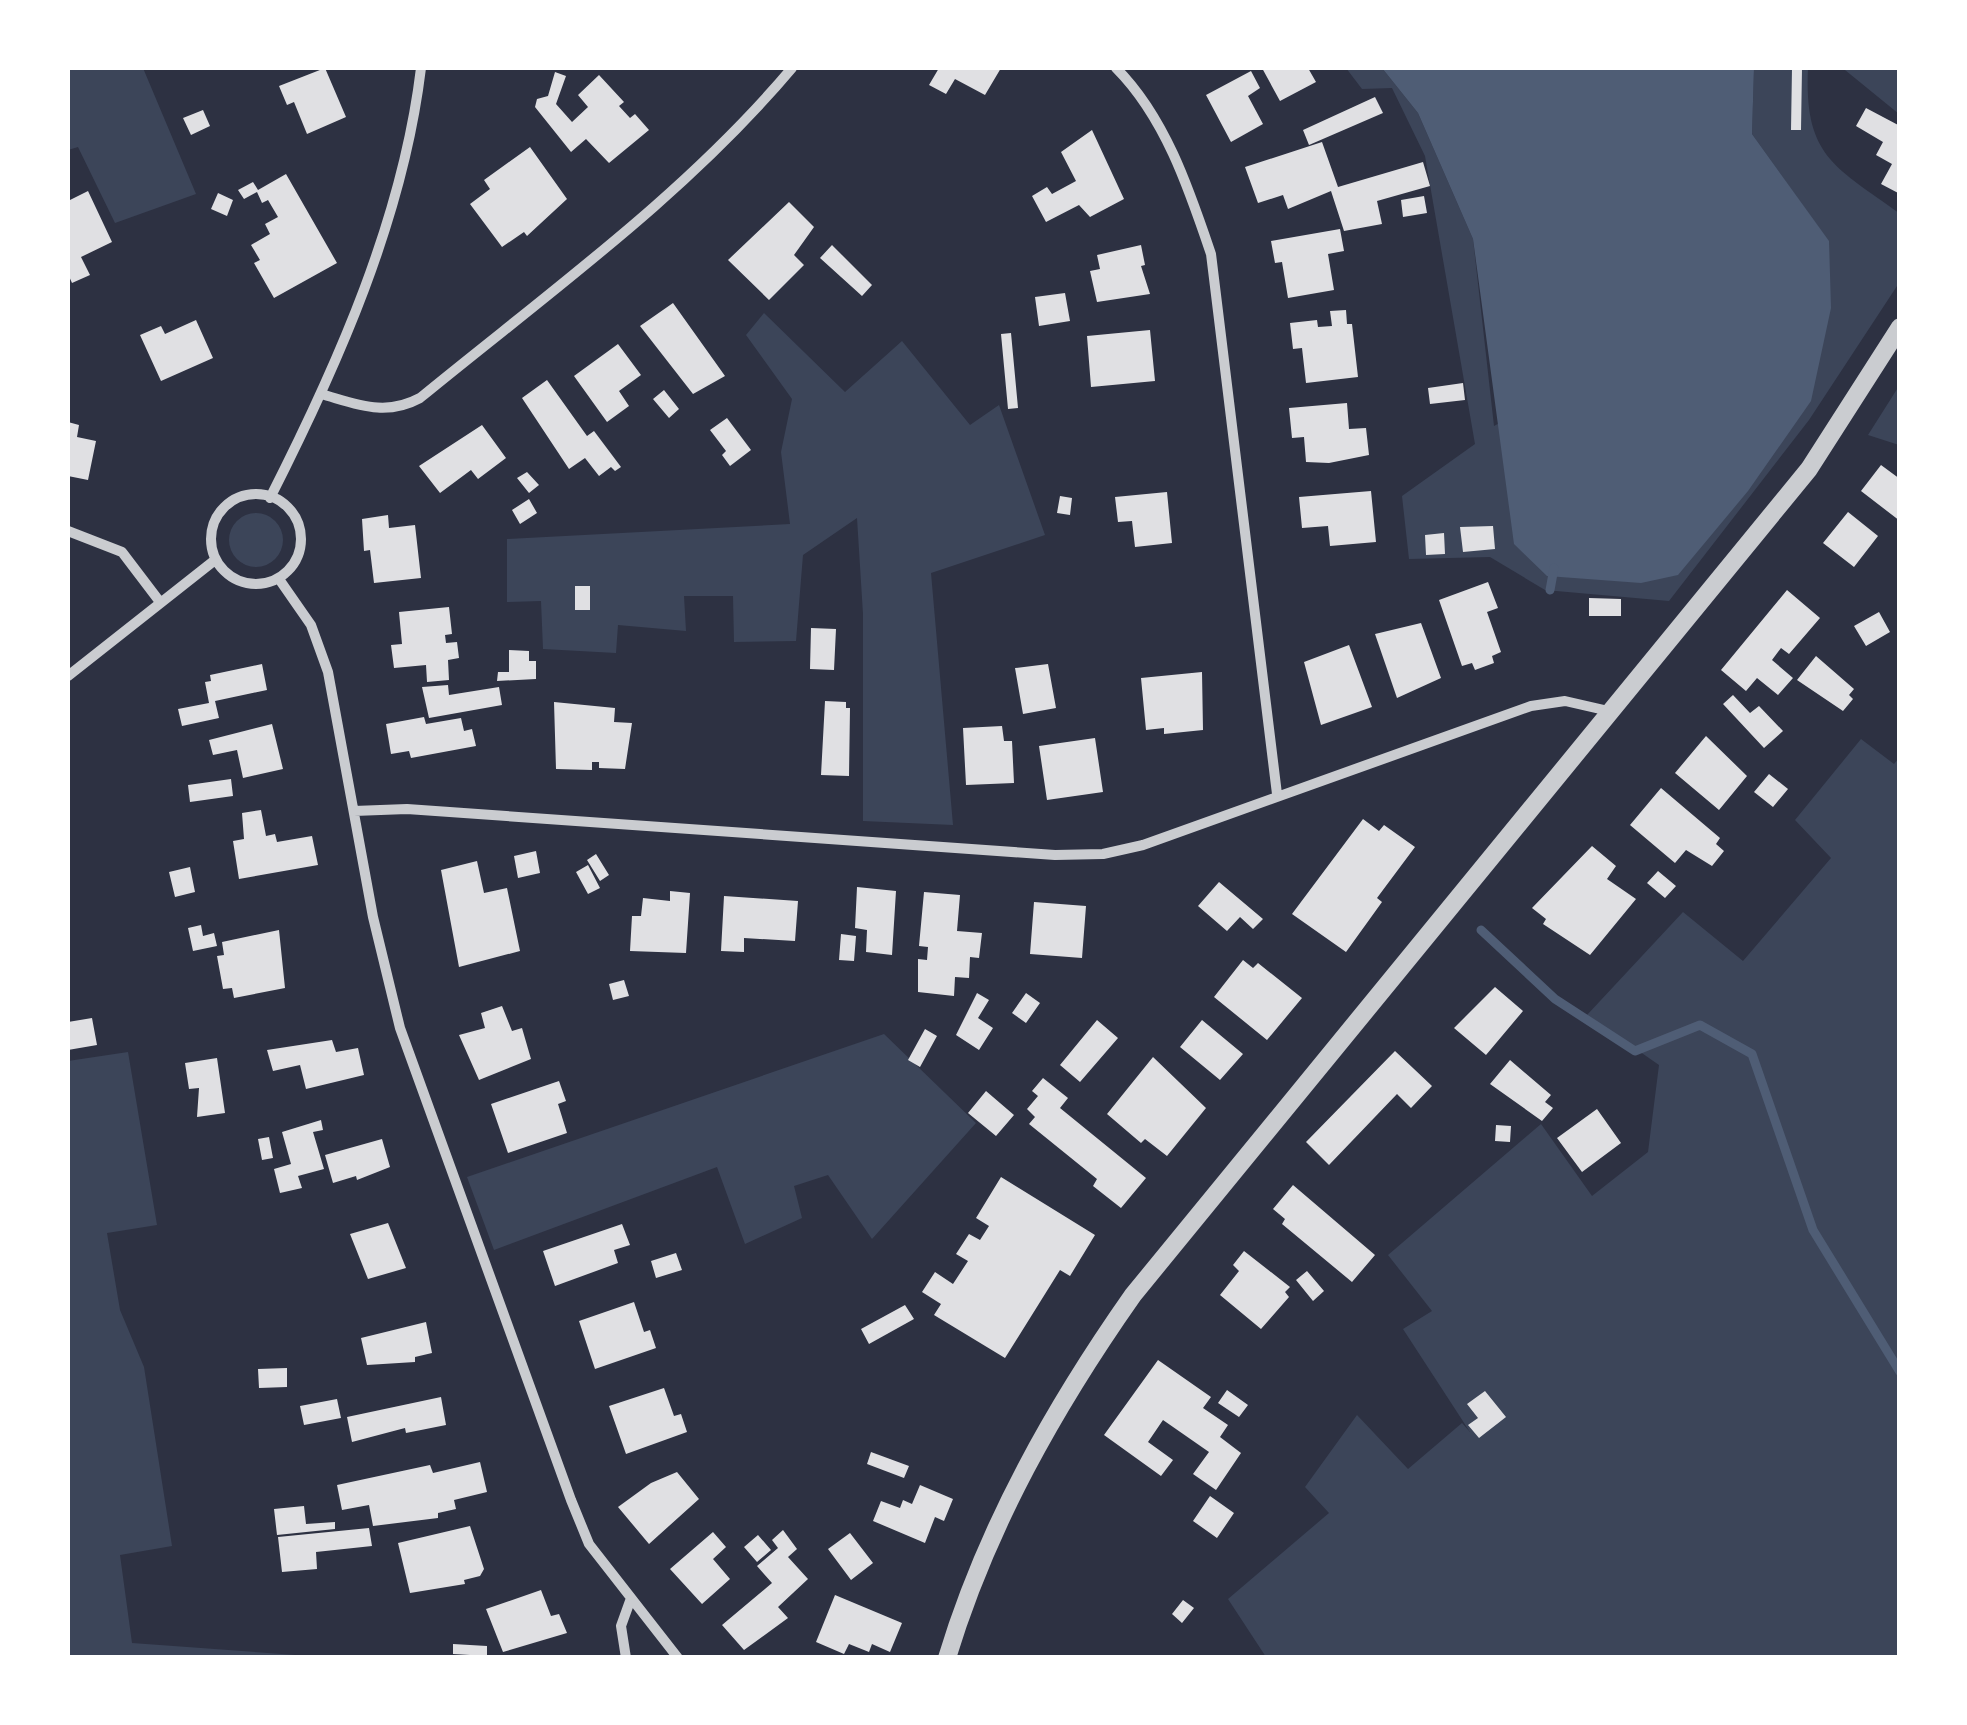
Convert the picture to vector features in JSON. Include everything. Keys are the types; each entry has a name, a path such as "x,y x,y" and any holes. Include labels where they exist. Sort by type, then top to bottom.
{"street":[{"path":"270,498 354,316 388,212 421,68"},
{"path":"321,394 372,409 393,410 420,398 642,216 746,122 792,68"},
{"path":"1116,68 1137,88 1187,182 1211,254 1277,794"},
{"path":"948,1658 980,1568 1044,1430 1133,1294 1614,712 1809,469 1900,327"},
{"path":"246,494 270,498 286,506 300,530 298,558 279,579 250,585 236,580 215,560 212,536 222,508 246,494"},
{"path":"68,531 122,552 160,602"},
{"path":"68,676 215,560"},
{"path":"279,579 311,624 328,672 372,917 400,1028 582,1530 630,1602 678,1658"},
{"path":"354,811 407,809 1055,855 1103,854 1142,845 1531,706 1566,701 1614,712"},
{"path":"626,1658 621,1626 630,1602"}],"shaded area":[{"path":"68,68 143,68 196,194 115,223 78,147 68,150"},
{"path":"1346,68 1382,68 1418,113 1473,239 1494,426 1829,242 1752,134 1754,68 1808,68 1811,121 1828,156 1899,213 1899,283 1809,420 1669,601 1545,590 1490,557 1409,559 1402,496 1475,444 1425,156 1392,88 1362,89"},
{"path":"1382,68 1754,68 1752,134 1829,241 1831,308 1811,401 1748,491 1678,575 1641,583 1547,576 1514,544 1473,239 1418,113"},
{"path":"1835,68 1899,68 1899,114 1845,70"},
{"path":"764,313 845,392 902,341 970,425 999,405 1045,535 931,573 953,825 863,821 863,614 857,518 803,555 796,641 734,642 733,596 684,596 686,631 618,625 616,653 543,649 541,601 507,602 507,539 790,524 781,452 792,399 746,335"},
{"path":"1899,386 1900,445 1868,435"},
{"path":"256,513 275,521 283,540 275,559 256,567 237,559 229,540 237,521"},
{"path":"1861,739 1894,764 1899,758 1899,1657 1266,1657 1228,1599 1329,1513 1305,1487 1357,1415 1408,1469 1462,1423 1470,1432 1403,1329 1432,1311 1388,1255 1541,1124 1592,1196 1648,1152 1659,1065 1587,1015 1683,912 1743,961 1831,858 1795,820"},
{"path":"884,1034 976,1123 872,1239 828,1175 794,1186 802,1218 745,1244 717,1167 494,1250 467,1177"},
{"path":"128,1052 157,1225 107,1233 120,1310 144,1367 172,1546 120,1555 132,1643 323,1657 68,1657 68,1061"}],"building":[{"path":"325,68 346,117 307,134 294,102 287,105 279,86"},
{"path":"939,68 1001,68 985,95 955,79 946,94 929,85"},
{"path":"1262,68 1308,68 1316,82 1280,101"},
{"path":"1792,68 1802,68 1801,130 1791,130"},
{"path":"1251,71 1260,88 1248,96 1263,124 1231,142 1206,95"},
{"path":"555,72 566,76 556,104 572,122 588,107 578,95 599,75 624,102 619,106 630,118 635,114 649,130 609,163 586,139 571,152 535,107 537,99 548,96"},
{"path":"1375,97 1383,113 1309,145 1303,130"},
{"path":"1866,108 1900,126 1900,194 1881,184 1892,164 1876,155 1883,142 1856,126"},
{"path":"203,110 210,126 191,135 183,118"},
{"path":"1092,130 1124,199 1090,217 1079,205 1046,222 1032,196 1047,187 1052,194 1076,181 1061,152"},
{"path":"1322,142 1338,187 1423,162 1430,186 1377,201 1382,224 1344,231 1331,191 1288,209 1283,195 1258,203 1245,167"},
{"path":"530,147 567,199 527,236 524,232 502,247 470,204 490,189 484,180"},
{"path":"286,174 337,263 274,298 254,263 260,260 251,245 270,234 265,224 278,217 268,200 262,203 257,192 244,199 238,190 253,182 258,190"},
{"path":"88,191 112,242 81,257 90,275 72,283 68,274 68,201"},
{"path":"218,193 233,200 227,216 211,209"},
{"path":"1424,196 1427,213 1403,217 1401,200"},
{"path":"789,202 814,227 794,255 804,265 769,300 728,260"},
{"path":"1340,229 1344,251 1328,254 1334,290 1288,298 1282,262 1275,263 1271,241"},
{"path":"832,245 872,285 862,296 820,258"},
{"path":"1141,245 1145,265 1141,266 1150,294 1097,302 1090,271 1100,269 1097,255"},
{"path":"1065,293 1070,321 1039,326 1035,297"},
{"path":"673,303 725,376 693,394 640,326"},
{"path":"1346,310 1347,324 1352,324 1358,377 1306,383 1302,348 1293,349 1290,323 1317,320 1318,327 1332,326 1330,311"},
{"path":"196,320 213,358 161,381 140,335 161,326 165,334"},
{"path":"1150,330 1155,381 1091,387 1087,336"},
{"path":"1011,333 1018,408 1008,409 1001,334"},
{"path":"618,344 641,375 619,391 629,406 607,422 574,376"},
{"path":"547,380 587,436 594,431 621,467 615,471 611,467 599,476 585,458 569,469 522,398"},
{"path":"1463,383 1465,400 1430,404 1428,388"},
{"path":"664,390 679,409 669,418 653,399"},
{"path":"1347,403 1349,429 1366,428 1369,455 1329,463 1306,462 1304,437 1292,438 1289,408"},
{"path":"727,418 751,450 730,466 722,455 726,451 710,430"},
{"path":"68,422 79,425 77,437 96,441 88,480 68,476"},
{"path":"482,425 506,458 478,479 471,470 440,493 419,466"},
{"path":"1881,465 1900,479 1900,521 1861,491"},
{"path":"527,472 539,485 529,493 517,478"},
{"path":"1371,491 1376,542 1330,546 1328,526 1302,528 1299,497"},
{"path":"1167,492 1172,543 1135,547 1132,521 1118,522 1115,497"},
{"path":"1060,496 1072,498 1070,515 1057,513"},
{"path":"529,499 537,513 520,524 512,510"},
{"path":"1848,512 1878,536 1854,567 1823,543"},
{"path":"388,515 389,528 415,525 421,578 374,583 370,550 364,551 362,519"},
{"path":"1493,526 1495,549 1463,552 1460,527"},
{"path":"1444,533 1445,554 1426,555 1425,535"},
{"path":"1488,582 1498,608 1487,612 1501,652 1492,656 1494,663 1475,670 1472,663 1462,666 1439,600"},
{"path":"575,586 590,586 590,610 575,610"},
{"path":"1787,590 1820,618 1789,654 1781,648 1772,660 1793,678 1778,695 1757,678 1746,691 1721,670"},
{"path":"1589,598 1621,599 1621,616 1589,616"},
{"path":"449,607 452,634 445,635 446,643 457,642 459,658 448,660 449,680 427,682 426,665 394,668 391,645 402,644 399,612"},
{"path":"1879,612 1890,632 1866,646 1854,626"},
{"path":"1421,623 1441,678 1397,698 1375,634"},
{"path":"811,628 836,629 834,670 810,669"},
{"path":"1349,645 1372,707 1321,725 1304,662"},
{"path":"509,650 529,651 529,661 536,661 536,679 497,681 498,672 509,672"},
{"path":"1816,656 1854,689 1849,695 1853,699 1843,711 1797,680"},
{"path":"262,664 267,690 215,701 219,718 182,726 178,709 209,703 205,682 211,681 210,675"},
{"path":"1048,664 1056,708 1023,714 1015,668"},
{"path":"1202,672 1203,730 1164,734 1164,728 1146,730 1141,678"},
{"path":"448,685 449,695 499,687 502,705 429,718 422,687"},
{"path":"1733,695 1750,713 1759,706 1783,731 1764,748 1723,704"},
{"path":"825,701 846,702 846,708 850,708 849,776 821,775"},
{"path":"554,702 615,708 614,722 632,723 625,769 599,768 599,762 592,762 592,770 556,769"},
{"path":"424,717 426,724 461,718 464,731 472,729 476,746 411,758 409,751 391,754 386,724"},
{"path":"272,724 283,769 243,778 237,750 213,755 209,740"},
{"path":"1002,726 1004,741 1012,741 1014,783 966,785 963,728"},
{"path":"1706,736 1747,776 1719,810 1675,773"},
{"path":"1095,738 1103,792 1047,800 1039,746"},
{"path":"1769,774 1788,789 1773,807 1754,792"},
{"path":"231,779 233,796 190,802 188,785"},
{"path":"1661,788 1720,838 1716,844 1724,851 1712,866 1686,850 1675,863 1630,825"},
{"path":"261,810 266,836 275,834 277,842 312,836 318,865 239,879 233,841 244,839 242,813"},
{"path":"1363,819 1379,831 1384,825 1415,847 1377,898 1382,902 1346,952 1292,914"},
{"path":"1592,846 1616,866 1607,879 1636,899 1590,955 1543,924 1546,919 1532,908"},
{"path":"536,851 540,873 518,878 514,856"},
{"path":"596,854 609,875 600,881 587,860"},
{"path":"477,861 484,893 507,888 520,951 459,967 441,870"},
{"path":"588,865 600,888 588,894 576,872"},
{"path":"190,867 195,892 175,897 169,872"},
{"path":"1658,871 1676,886 1665,898 1647,883"},
{"path":"1219,882 1263,919 1253,929 1240,917 1227,931 1198,906"},
{"path":"857,887 896,891 892,955 866,952 867,930 855,928"},
{"path":"670,891 690,893 686,953 630,951 632,916 641,916 643,898 670,901"},
{"path":"924,892 960,895 957,931 982,933 979,958 970,957 969,978 955,977 954,996 918,992 918,959 927,960 928,947 919,946"},
{"path":"724,896 798,901 795,941 744,938 744,952 721,951"},
{"path":"1034,902 1086,906 1082,958 1030,954"},
{"path":"201,925 203,936 214,933 217,946 193,951 188,928"},
{"path":"279,930 285,988 234,998 232,988 223,989 217,956 224,955 222,942"},
{"path":"841,934 856,936 854,961 839,960"},
{"path":"1243,960 1253,968 1258,963 1302,998 1267,1040 1214,997"},
{"path":"624,980 629,996 613,1000 609,984"},
{"path":"1495,987 1523,1011 1486,1055 1454,1028"},
{"path":"977,993 989,1000 978,1018 993,1028 979,1050 956,1035"},
{"path":"1026,993 1040,1003 1026,1023 1012,1013"},
{"path":"502,1006 512,1031 522,1028 531,1059 479,1080 459,1035 485,1028 481,1013"},
{"path":"92,1018 97,1045 68,1050 68,1022"},
{"path":"1097,1020 1118,1038 1080,1082 1060,1065"},
{"path":"1202,1020 1243,1054 1220,1080 1180,1047"},
{"path":"925,1029 937,1036 920,1067 908,1060"},
{"path":"332,1040 336,1052 358,1048 364,1075 306,1089 300,1065 273,1071 267,1050"},
{"path":"1395,1051 1432,1086 1411,1108 1397,1094 1329,1165 1306,1142"},
{"path":"1153,1057 1206,1108 1167,1156 1145,1139 1141,1143 1107,1114"},
{"path":"217,1058 225,1113 197,1117 199,1088 189,1089 185,1063"},
{"path":"1510,1060 1551,1095 1545,1102 1553,1108 1542,1121 1490,1084"},
{"path":"1043,1078 1068,1098 1060,1108 1146,1178 1121,1208 1093,1186 1097,1179 1029,1124 1035,1117 1027,1109 1038,1096 1032,1091"},
{"path":"559,1081 566,1101 558,1104 567,1133 508,1153 491,1104"},
{"path":"986,1091 1014,1115 996,1136 968,1113"},
{"path":"1597,1109 1621,1143 1582,1172 1557,1138"},
{"path":"321,1120 323,1130 313,1132 324,1169 298,1176 302,1188 280,1193 274,1169 291,1164 282,1132"},
{"path":"1496,1125 1511,1126 1510,1142 1495,1141"},
{"path":"269,1137 273,1158 262,1160 258,1139"},
{"path":"382,1139 390,1167 357,1180 356,1176 333,1183 325,1155"},
{"path":"1001,1177 1095,1235 1070,1276 1060,1270 1005,1358 934,1315 941,1304 922,1292 935,1272 953,1284 968,1261 956,1254 969,1234 980,1240 989,1226 976,1218"},
{"path":"1293,1185 1375,1255 1352,1282 1282,1224 1285,1219 1273,1209"},
{"path":"388,1223 406,1268 368,1279 350,1234"},
{"path":"622,1224 630,1245 614,1250 618,1263 555,1286 543,1251"},
{"path":"1244,1251 1290,1287 1285,1292 1289,1297 1261,1329 1220,1295 1239,1271 1233,1265"},
{"path":"676,1253 682,1270 656,1278 651,1261"},
{"path":"1307,1271 1324,1291 1313,1301 1296,1280"},
{"path":"634,1302 644,1332 650,1330 656,1348 595,1369 579,1321"},
{"path":"905,1305 914,1319 869,1344 861,1329"},
{"path":"426,1322 432,1353 415,1357 415,1362 367,1365 361,1338"},
{"path":"1158,1360 1211,1397 1203,1408 1228,1425 1220,1437 1241,1453 1216,1490 1193,1474 1209,1452 1163,1420 1148,1442 1173,1460 1161,1476 1104,1435"},
{"path":"287,1368 287,1387 259,1388 258,1369"},
{"path":"664,1388 674,1416 681,1414 687,1432 626,1454 609,1406"},
{"path":"1227,1390 1248,1405 1239,1417 1218,1403"},
{"path":"1485,1391 1506,1417 1479,1438 1468,1425 1478,1418 1467,1404"},
{"path":"441,1397 446,1425 406,1433 405,1428 352,1442 347,1417"},
{"path":"337,1399 341,1418 304,1425 300,1406"},
{"path":"871,1452 909,1466 904,1478 867,1464"},
{"path":"480,1462 487,1492 454,1500 456,1509 438,1513 438,1518 373,1526 369,1505 342,1510 337,1485 430,1465 433,1473"},
{"path":"677,1472 699,1499 649,1544 618,1507 651,1483"},
{"path":"920,1485 953,1499 944,1521 935,1517 925,1543 873,1521 881,1501 900,1508 903,1500 912,1504"},
{"path":"1210,1496 1234,1513 1217,1538 1193,1521"},
{"path":"304,1506 306,1524 335,1522 335,1529 277,1535 274,1509"},
{"path":"470,1526 484,1569 480,1576 464,1580 465,1584 410,1593 398,1543"},
{"path":"369,1528 372,1546 316,1552 317,1569 282,1572 278,1537"},
{"path":"783,1530 797,1549 788,1557 808,1579 778,1607 788,1618 744,1650 722,1625 772,1583 757,1566 778,1548 772,1540"},
{"path":"713,1532 726,1547 713,1559 730,1579 702,1604 670,1569"},
{"path":"850,1533 873,1563 851,1580 828,1549"},
{"path":"758,1535 771,1550 757,1562 744,1547"},
{"path":"541,1590 551,1616 559,1614 567,1633 503,1652 486,1609"},
{"path":"835,1595 902,1623 890,1652 872,1644 869,1652 849,1644 844,1654 816,1642"},
{"path":"1183,1600 1194,1608 1182,1623 1172,1614"},
{"path":"453,1644 487,1646 487,1656 453,1654"}],"waterway":[{"path":"1550,590 1554,568"},
{"path":"1481,930 1555,999 1635,1051 1700,1025 1752,1054 1813,1230 1900,1372"}]}
